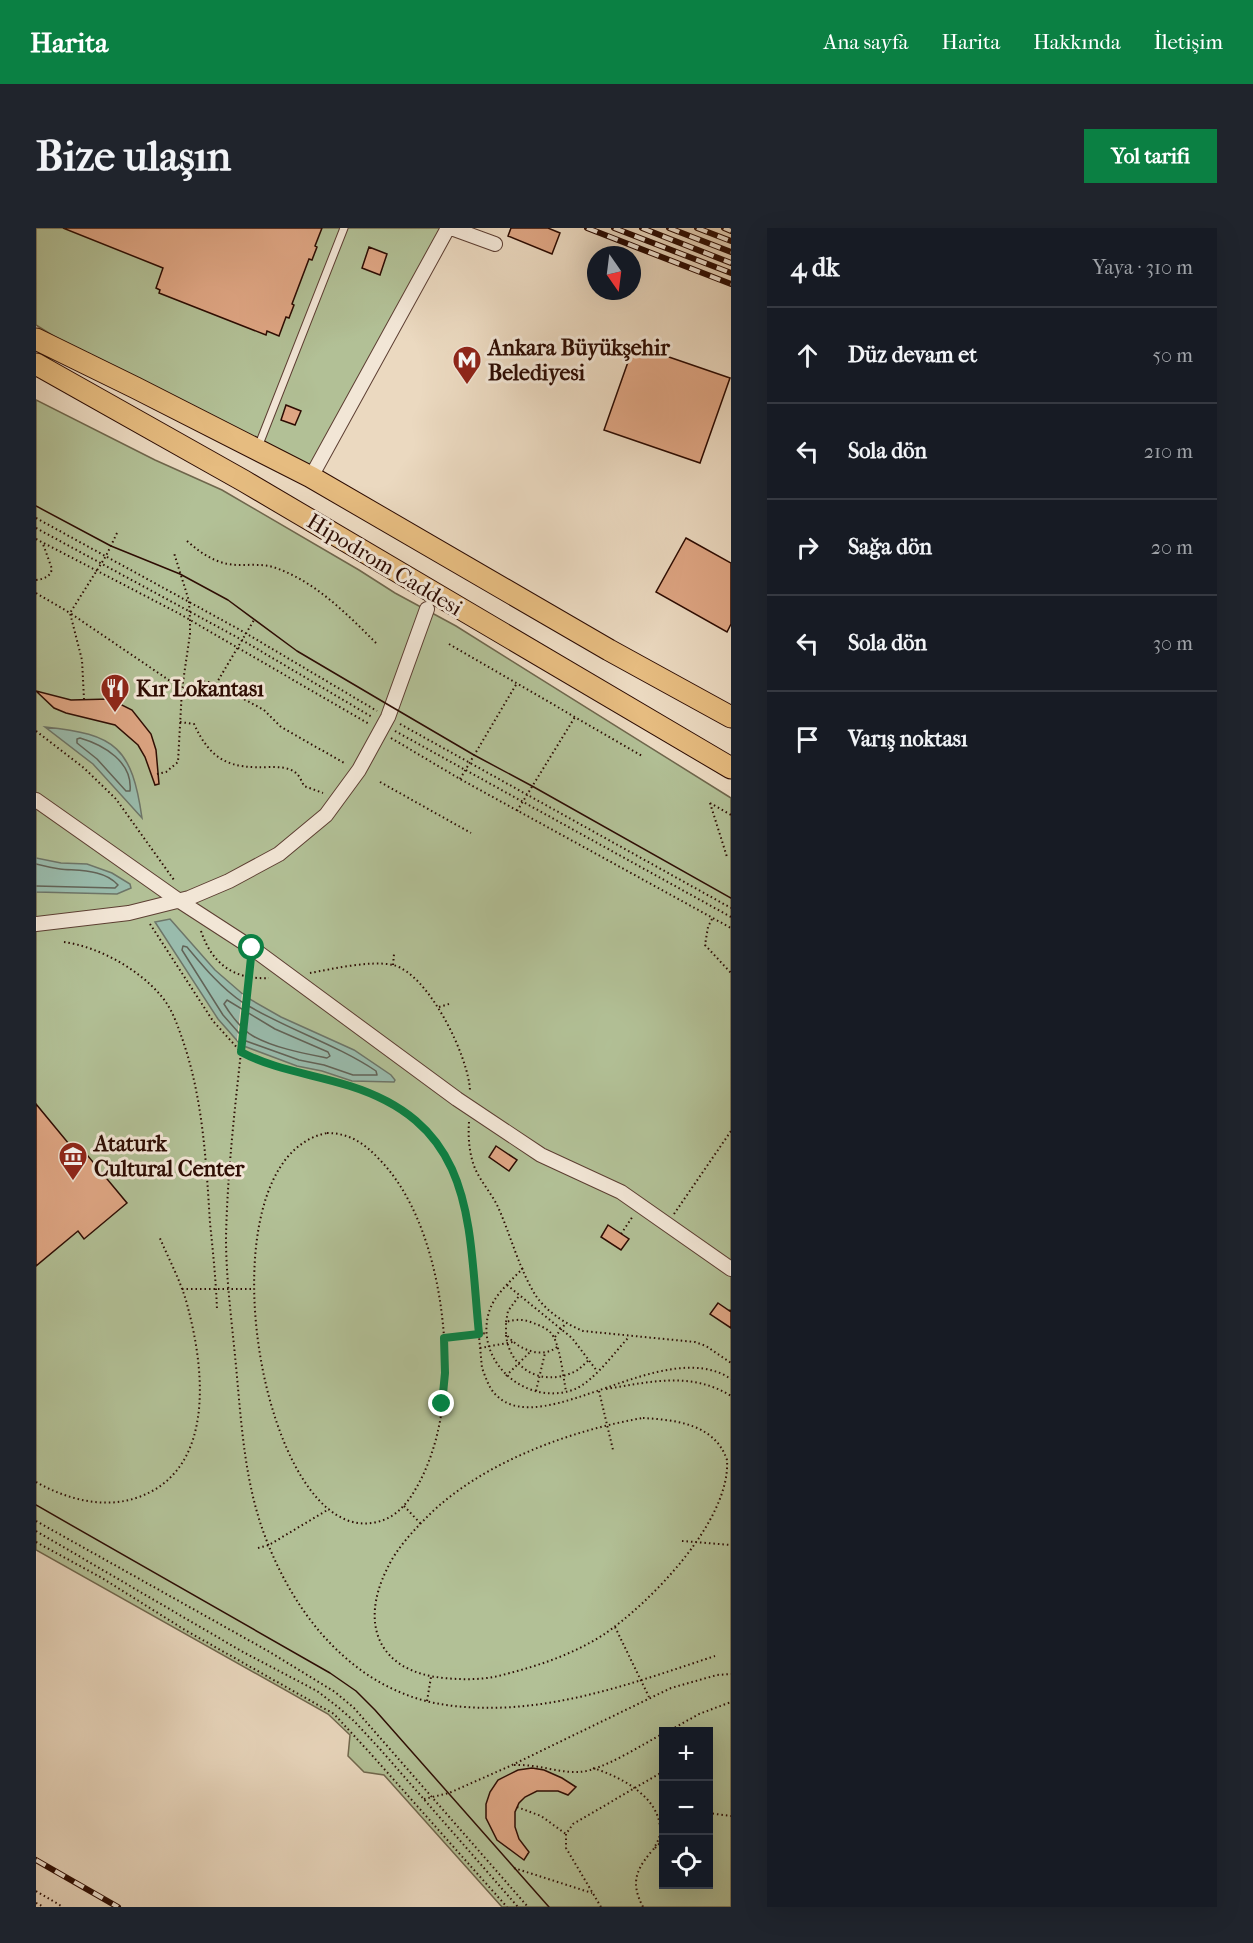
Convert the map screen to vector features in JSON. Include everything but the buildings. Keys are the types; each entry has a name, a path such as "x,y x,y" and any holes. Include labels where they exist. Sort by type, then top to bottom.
{"main road":[{"path":"36,325 136,388"},
{"name":"Hipodrom Caddesi","path":"36,339 311,477 609,650 731,717"},
{"name":"Hipodrom Caddesi","path":"36,364 244,481 731,768"},
{"path":"36,379 117,411"}],"street":[{"path":"311,477 450,228 495,244"},
{"path":"36,924 129,913 183,899 229,881 279,854 326,815 359,770 388,717 427,609"},
{"path":"36,800 183,899 196,912 252,948 447,1092 541,1155 621,1192 731,1269"}],"lane":[{"path":"257,450 344,228"}],"path":[{"path":"84,699 82,660 70,613 106,556 117,533"},
{"path":"186,541 212,560 224,564 269,566 310,584 338,607 376,644"},
{"path":"36,580 44,579 52,569 43,543"},
{"path":"158,774 166,772 178,762 182,689 190,620 189,602 174,553"},
{"path":"36,593 70,613 182,689"},
{"path":"216,684 254,620"},
{"path":"449,644 642,756"},
{"path":"182,689 200,680 216,684 264,710 281,728 348,765"},
{"path":"460,779 516,683"},
{"path":"517,811 575,717"},
{"path":"180,722 194,723 212,754 229,763 244,766 282,767 296,772 304,786 323,793"},
{"path":"36,731 84,768 116,799 179,888 183,899"},
{"path":"380,782 471,833"},
{"path":"727,857 710,803 731,815"},
{"path":"196,912 207,950 213,957 234,972 249,977 273,978"},
{"path":"713,918 708,927 705,945 731,973"},
{"path":"150,924 213,1021 241,1052 259,1061 350,1086 381,1098 405,1111 425,1128 443,1151 464,1201 468,1220 482,1368 487,1383 497,1397 513,1406 539,1407 568,1401 639,1376 670,1369 709,1369 731,1378"},
{"path":"64,942 93,949 125,965 152,986 163,998 174,1018 189,1061 199,1100 204,1134 217,1310"},
{"path":"252,948 231,1159 226,1239 229,1288 244,1448 253,1495 268,1545 280,1572 303,1611 323,1637 342,1656 386,1687 427,1701 453,1706 486,1708 546,1704 576,1699 715,1656"},
{"path":"393,965 394,954"},
{"path":"306,974 342,966 393,965 419,979 438,1007 465,1068 470,1093"},
{"path":"438,1007 449,1004"},
{"path":"469,1114 468,1136 473,1162 497,1205 522,1268 548,1310 566,1323 583,1331 695,1342 731,1363"},
{"path":"667,1224 731,1131"},
{"path":"340,1133 363,1144 391,1172 416,1215 435,1279 444,1338 445,1373 438,1429 430,1461 421,1481 404,1506 392,1516 376,1522 357,1523 344,1519 329,1509 304,1482 288,1452 276,1421 261,1367 254,1289 255,1249 264,1204 282,1163 303,1142 315,1136 340,1133"},
{"path":"621,1234 640,1205"},
{"path":"36,1482 72,1497 104,1504 118,1503 156,1491 171,1480 190,1449 199,1413 201,1389 198,1351 182,1289 159,1236"},
{"path":"522,1268 498,1294 489,1310 486,1327 489,1346 496,1364 506,1376 527,1389 544,1393 578,1388 630,1336"},
{"path":"507,1285 572,1338 597,1371"},
{"path":"182,1289 254,1289"},
{"path":"520,1295 508,1311 506,1322 507,1343 511,1355 518,1364 540,1376 551,1377 575,1372 589,1360"},
{"path":"506,1322 520,1319 550,1331 555,1338 566,1391"},
{"path":"555,1338 566,1323"},
{"path":"444,1338 487,1334"},
{"path":"506,1334 514,1342 531,1351 545,1353 557,1347"},
{"path":"480,1348 514,1342"},
{"path":"506,1376 531,1351"},
{"path":"536,1391 545,1353"},
{"path":"598,1390 660,1381 685,1380 716,1386 731,1396"},
{"path":"598,1390 613,1449"},
{"path":"689,1559 636,1611 582,1648 554,1661 498,1676 475,1679 431,1677 403,1667 382,1647 376,1629 374,1610 387,1567 405,1541 429,1514 468,1484 552,1441 606,1424 643,1418 676,1420 699,1428 715,1439 724,1450 729,1466 729,1485"},
{"path":"404,1506 421,1524"},
{"path":"258,1548 268,1545 329,1509"},
{"path":"36,1521 268,1651 335,1692 354,1708 528,1907"},
{"path":"36,1530 243,1652 317,1691 354,1721 518,1907"},
{"path":"697,1551 709,1534"},
{"path":"682,1540 731,1545"},
{"path":"36,1542 102,1578 185,1630 334,1714 507,1907"},
{"path":"615,1626 648,1697"},
{"path":"423,1800 449,1793 510,1766 648,1697 717,1675 731,1674"},
{"path":"427,1701 431,1677"},
{"path":"674,1727 699,1714 731,1702"},
{"path":"510,1766 530,1764 580,1772 612,1760 659,1735"},
{"path":"593,1768 635,1788 645,1796 659,1825 660,1833 652,1852"},
{"path":"601,1907 566,1848 566,1834 573,1824 659,1773"},
{"path":"517,1807 541,1816 566,1834"},
{"path":"713,1814 731,1816"},
{"path":"643,1907 637,1888 636,1875 641,1864 659,1844"},
{"path":"514,1868 592,1893"},
{"path":"36,1892 63,1907"},
{"path":"36,1903 44,1907"}],"shaded area":[{"path":"36,228 448,228 311,477 136,388 36,325"},
{"path":"36,400 155,460 222,490 395,593 456,626 731,798 731,1907 502,1907 384,1775 364,1772 348,1756 350,1735 328,1714 36,1550"}],"water":[{"path":"45,727 89,734 104,740 116,749 126,760 133,775 142,818 93,764"},
{"path":"36,858 61,863 87,864 112,873 130,884 131,888 117,894 36,892"},
{"path":"170,919 215,970 246,997 281,1017 354,1050 391,1075 394,1082 352,1081 297,1066 241,1045 218,1019 155,922"}],"pier":[{"path":"242,994 250,999 245,1048 237,1040"}],"tram line":[{"path":"36,506 111,546 180,574 228,600 297,651 474,755 731,898"},
{"path":"36,1505 330,1673 356,1691 549,1907"}],"railway":[{"path":"587,228 731,284"},
{"path":"614,228 731,273"},
{"path":"642,228 731,263"},
{"path":"669,228 731,252"},
{"path":"697,228 731,241"},
{"path":"724,228 731,231"},
{"path":"36,1860 118,1907"}],"place":[{"name":"Ankara Büyükşehir Belediyesi","path":"467,386"},
{"name":"Kır Lokantası","path":"115,714"},
{"name":"Ataturk Cultural Center","path":"73,1182"}],"route":[{"path":"252,948 241,1052 259,1061 350,1086 381,1098 405,1111 425,1128 443,1151 455,1176 468,1220 479,1334 444,1338 445,1373 442,1404"}]}
